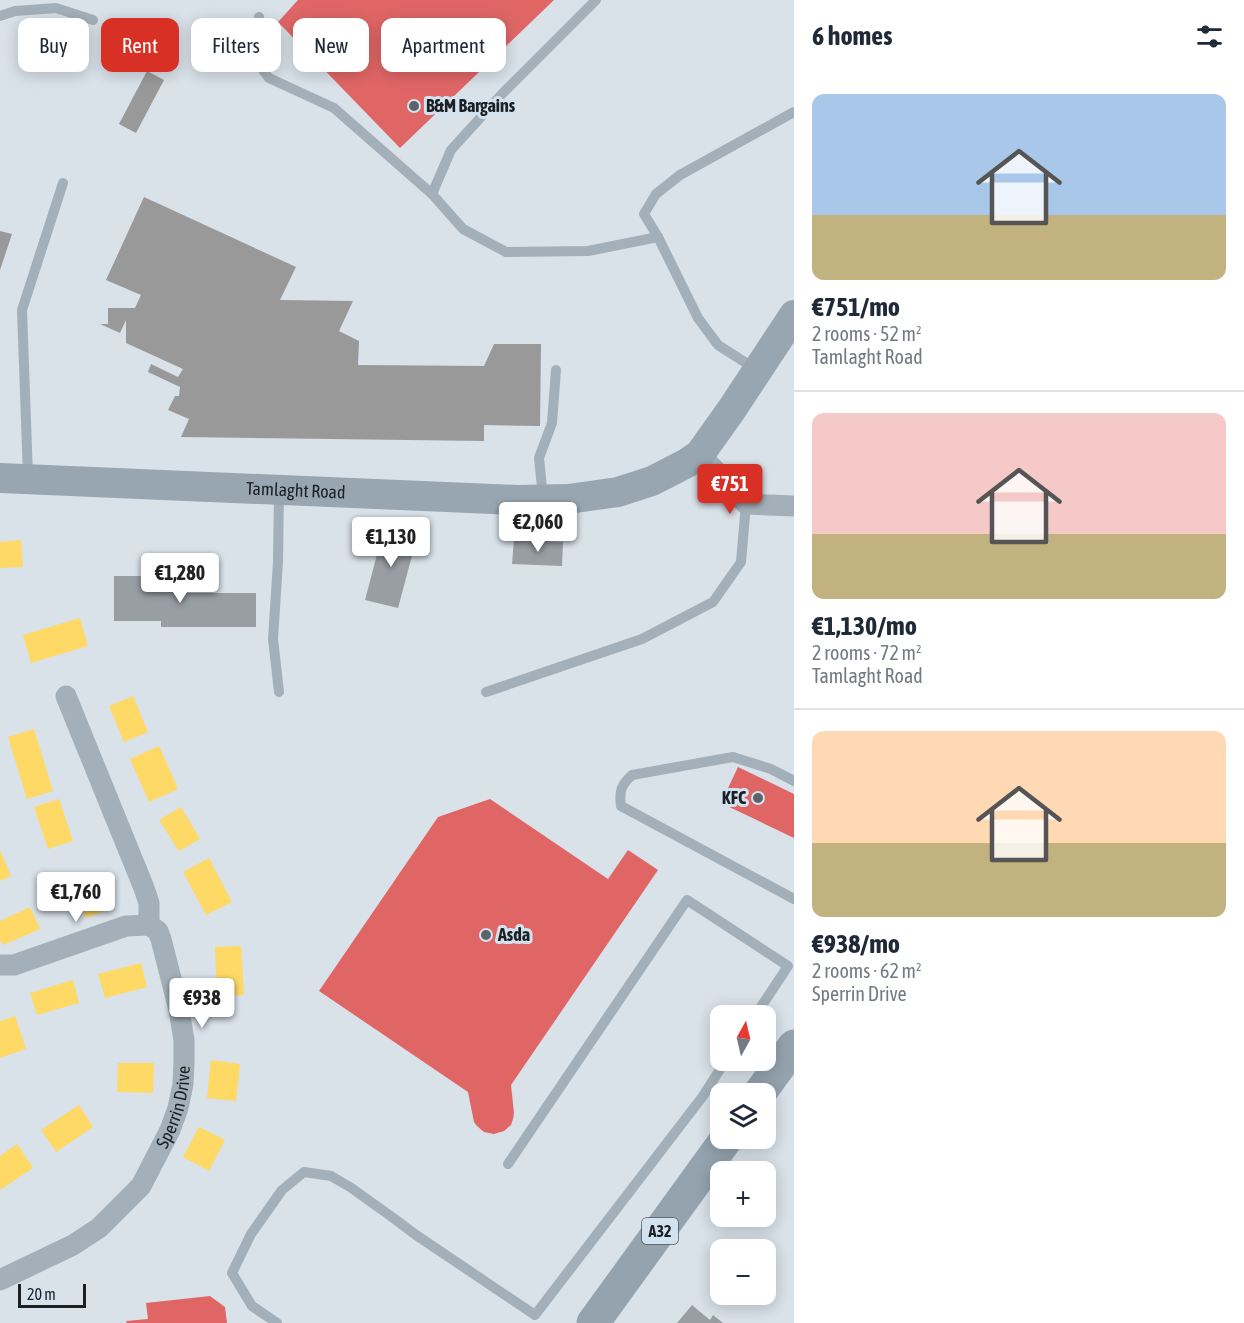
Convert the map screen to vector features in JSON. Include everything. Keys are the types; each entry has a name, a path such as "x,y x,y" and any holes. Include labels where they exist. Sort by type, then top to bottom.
{"highway":[{"path":"767,1083 794,1046"},
{"name":"A32","path":"593,1323 719,1149"}],"street":[{"name":"Tamlaght Road","path":"14,479 517,500 543,500 618,492 652,481 700,454 794,315"},
{"path":"700,454 746,504 794,506"},
{"name":"Sperrin Drive","path":"0,1280 73,1245 99,1228 141,1186 170,1130 183,1084 184,1040 161,939 158,931 149,925 149,903 144,888 66,696"},
{"path":"0,965 14,965 126,926 149,925"}],"lane":[{"path":"432,194 451,150 501,95 596,0"},
{"path":"0,16 15,10 56,8 93,20"},
{"path":"259,17 250,54 269,78 334,108 432,194 464,229 506,252 588,251 658,237"},
{"path":"758,370 718,345 698,318 658,237 644,214 656,194 680,175 794,112"},
{"path":"14,479 22,310 63,183"},
{"path":"543,500 539,458 552,423 556,370"},
{"path":"279,490 278,562 273,639 279,692"},
{"path":"486,692 642,639 713,602 741,562 746,504"},
{"path":"794,782 771,769 733,757 632,775 622,783 620,798 621,806 794,899"},
{"path":"508,1164 687,900 788,966 762,1005"},
{"path":"277,1323 252,1306 232,1273 251,1234 282,1190 304,1172 331,1176 350,1187 416,1235 535,1315 678,1130 719,1071"}],"building: Homes":[{"path":"21,540 23,567 0,568 0,542"},
{"path":"80,618 88,646 31,663 23,635"},
{"path":"133,696 148,732 124,742 109,706"},
{"path":"34,729 53,791 27,799 8,737"},
{"path":"159,746 178,789 149,802 130,759"},
{"path":"59,799 73,841 48,849 34,807"},
{"path":"181,807 200,839 179,851 159,820"},
{"path":"0,850 11,876 0,881"},
{"path":"209,858 232,902 206,915 183,872"},
{"path":"100,874 113,908 86,918 72,884"},
{"path":"30,907 40,929 3,945 0,940 0,921"},
{"path":"241,946 244,995 217,996 215,947"},
{"path":"141,963 147,987 105,998 98,974"},
{"path":"73,980 79,1003 37,1015 30,993"},
{"path":"15,1016 26,1049 0,1058 0,1021"},
{"path":"211,1060 240,1064 236,1101 207,1098"},
{"path":"118,1063 154,1063 153,1093 117,1092"},
{"path":"79,1105 93,1127 56,1152 41,1130"},
{"path":"199,1127 225,1140 209,1171 183,1157"},
{"path":"17,1144 33,1168 0,1190 0,1156"}],"building: Shops":[{"path":"298,0 554,0 506,46 506,18 381,18 381,72 479,72 400,148 326,72 369,72 369,18 293,18 293,37 281,25 281,19"},
{"name":"KFC","path":"738,767 794,794 794,838 721,803"},
{"name":"Asda","path":"490,799 608,879 628,850 658,870 511,1085 514,1113 511,1125 504,1131 494,1134 484,1132 474,1122 468,1092 319,991 438,817"},
{"path":"210,1296 225,1307 227,1323 127,1323 126,1321 148,1319 146,1303"}],"building: Industry":[{"path":"146,72 164,80 136,133 119,124"},
{"path":"144,197 296,267 280,300 353,301 339,331 359,341 358,365 484,366 494,344 541,344 540,426 484,425 484,441 181,437 189,419 168,410 175,396 179,396 180,387 148,372 151,364 178,377 183,369 126,343 126,320 120,333 100,324 108,324 108,308 135,308 141,295 106,280"},
{"path":"0,231 12,234 0,270"}],"building: Other":[{"path":"384,528 417,537 398,608 365,600"},
{"path":"514,539 563,542 562,566 512,564"},
{"path":"114,576 178,576 178,593 256,593 256,627 161,627 161,621 114,621"},
{"path":"692,1305 710,1320 713,1315 723,1323 677,1323"}],"place":[{"name":"B&M Bargains","path":"414,106"},
{"name":"KFC","path":"758,798"},
{"name":"Asda","path":"486,935"}]}
